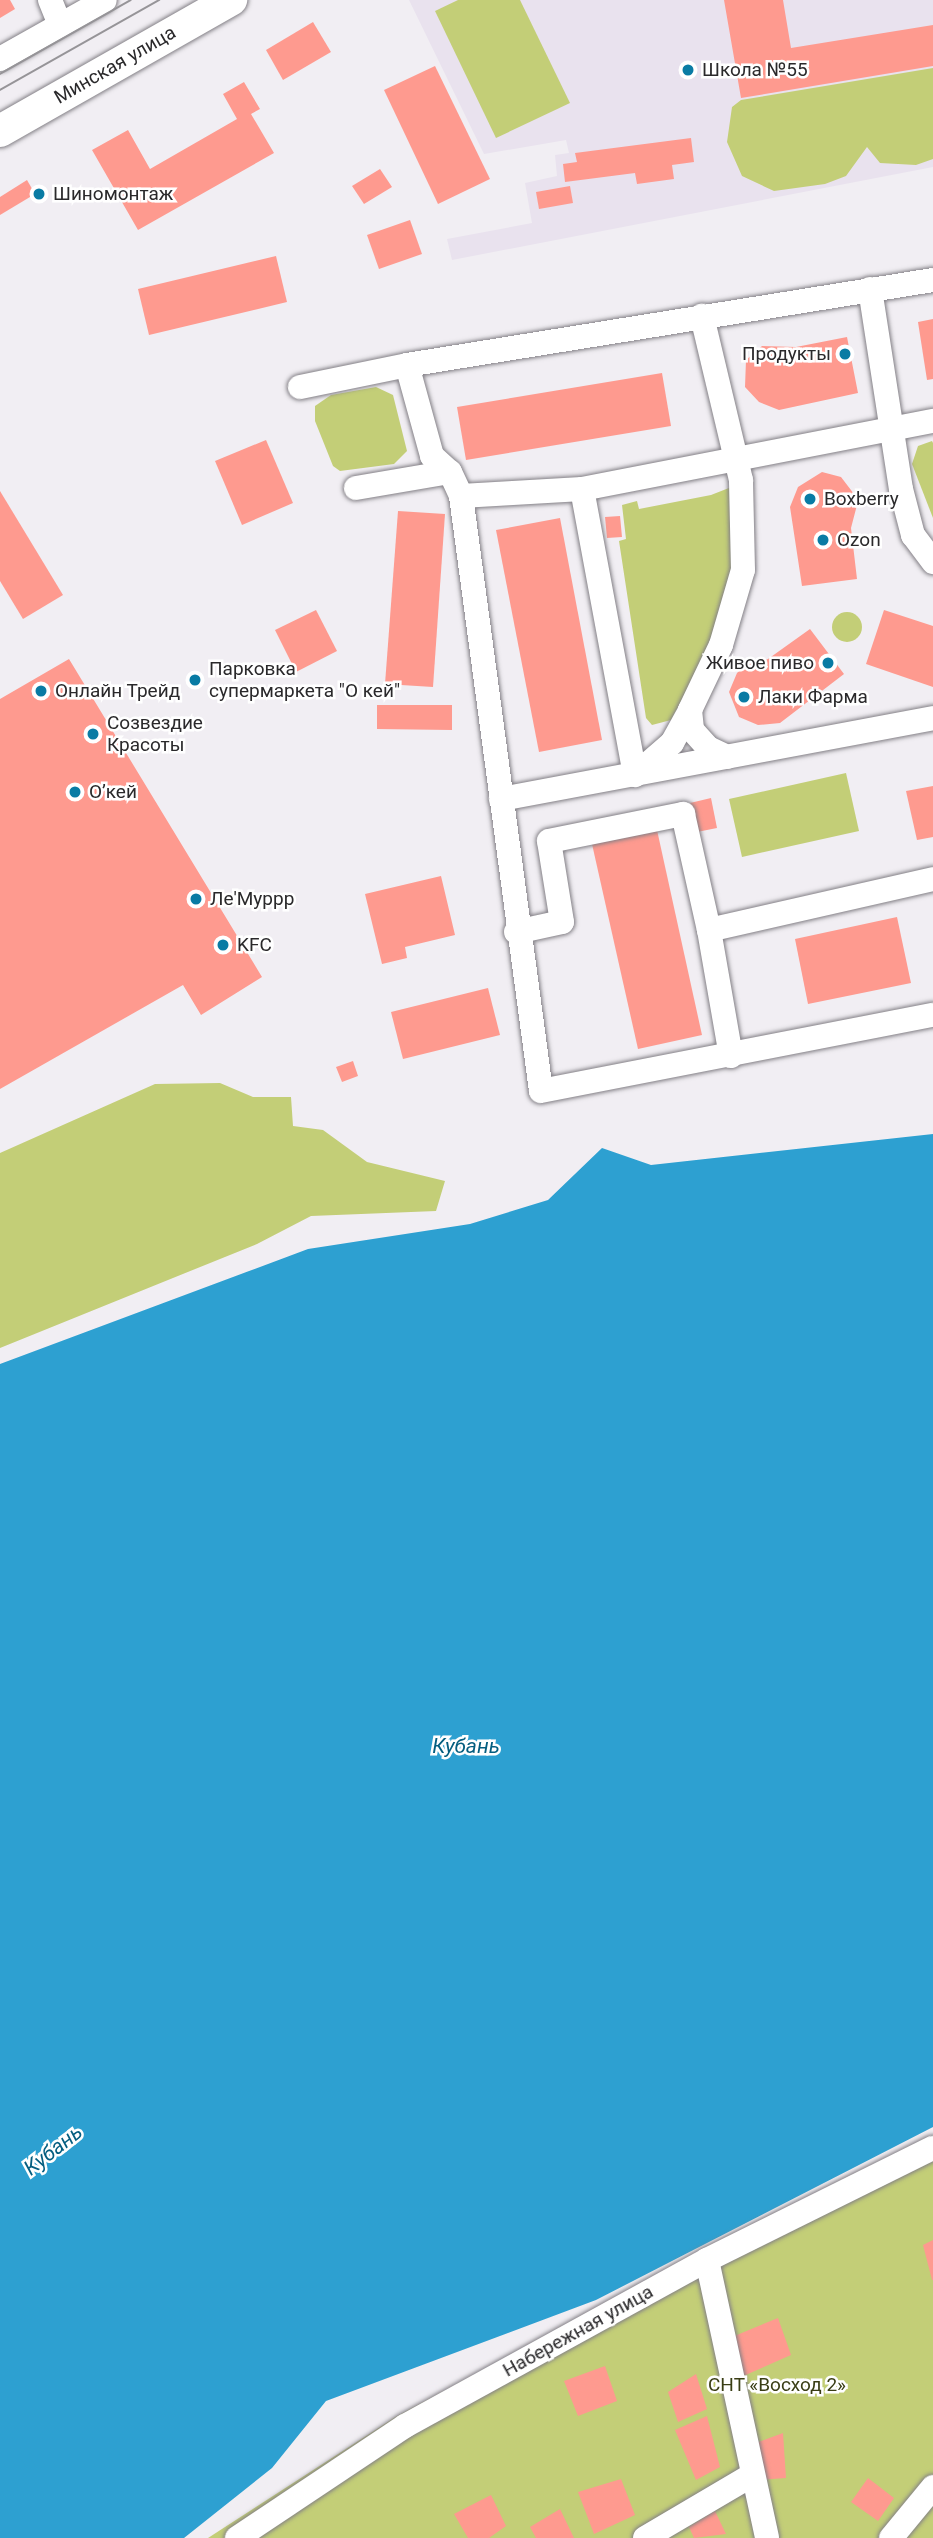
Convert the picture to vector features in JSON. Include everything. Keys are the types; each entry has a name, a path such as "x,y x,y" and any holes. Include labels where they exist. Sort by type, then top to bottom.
{"main road":[{"name":"Минская улица","path":"0,131 231,0"}],"street":[{"path":"50,0 60,25"},
{"path":"0,59 105,0"},
{"path":"300,387 407,365 933,280"},
{"path":"870,289 888,427 913,535 933,562"},
{"path":"635,775 672,743 690,710 721,645 743,570 743,499 702,316"},
{"path":"407,365 432,456 450,472 461,496 516,932 541,1091 933,1015"},
{"path":"461,496 582,489 888,427 933,421"},
{"path":"356,488 450,472"},
{"path":"582,489 635,775"},
{"path":"690,710 692,730 708,748 727,757"},
{"path":"501,799 933,718"},
{"path":"516,932 562,922 550,841 683,814 709,930 731,1056"},
{"path":"709,930 933,879"},
{"name":"Набережная улица","path":"237,2538 405,2426 707,2260 933,2148"},
{"path":"707,2260 767,2538"},
{"path":"645,2538 752,2475"},
{"path":"891,2538 933,2487"}],"shaded area":[{"name":"Школа №55","path":"409,0 933,0 933,167 452,260 447,239 532,223 525,183 557,176 555,155 569,153 566,140 484,154"}],"green space":[{"path":"458,0 520,0 570,103 496,138 435,11"},
{"path":"933,68 933,159 916,165 880,163 867,147 846,176 825,184 774,191 742,176 727,142 732,107 741,100"},
{"path":"376,387 393,395 407,451 394,464 340,471 333,466 315,421 315,406 331,395"},
{"path":"932,441 933,518 912,464 918,446"},
{"path":"734,486 738,540 724,620 671,720 652,725 646,718 619,541 626,539 622,505 637,501 639,509 711,495"},
{"path":"847,612 858,616 862,627 858,638 847,642 836,638 832,627 836,616"},
{"path":"846,773 859,831 742,857 729,799"},
{"path":"220,1083 253,1097 291,1097 293,1126 323,1130 367,1162 445,1181 436,1211 311,1216 257,1244 0,1348 0,1153 155,1084"},
{"name":"СНТ «Восход 2»","path":"933,2136 933,2538 208,2538 397,2416 725,2241"}],"water":[{"name":"Кубань","path":"933,1134 933,2127 596,2300 326,2401 272,2468 184,2538 0,2538 0,1364 308,1249 470,1224 548,1200 602,1148 651,1165"}],"building":[{"path":"0,0 10,0 15,9 0,18"},
{"path":"724,0 783,0 791,48 933,25 933,66 741,98"},
{"path":"313,22 331,52 283,80 266,50"},
{"path":"435,66 490,179 438,204 384,90"},
{"path":"244,82 260,109 251,114 274,153 138,230 92,150 128,130 150,169 237,119 223,94"},
{"path":"691,138 694,162 672,165 674,179 637,184 635,173 565,182 563,164 577,162 575,153"},
{"path":"380,169 392,187 364,204 352,186"},
{"path":"27,180 35,194 0,215 0,197"},
{"path":"570,186 573,203 539,209 536,192"},
{"path":"410,220 422,254 379,269 367,235"},
{"path":"276,256 287,302 149,335 138,289"},
{"path":"933,319 933,379 927,380 918,322"},
{"path":"847,337 858,393 779,410 759,402 745,387 746,360 762,346 796,347"},
{"path":"662,373 671,426 466,460 457,407"},
{"path":"266,440 293,503 242,525 215,461"},
{"path":"822,472 841,477 854,494 857,505 851,528 857,579 802,586 790,507 798,487"},
{"path":"0,491 63,595 23,619 0,581"},
{"path":"398,511 445,514 433,687 385,684"},
{"path":"620,516 622,537 607,538 605,517"},
{"path":"560,518 602,740 539,752 496,530"},
{"path":"316,610 337,651 296,672 275,630"},
{"path":"884,610 933,626 933,687 866,664"},
{"path":"810,629 844,674 780,723 758,725 739,717 729,692 737,673 746,665 768,659"},
{"name":"О’кей","path":"69,659 262,977 201,1015 183,985 0,1089 0,699"},
{"path":"377,705 452,705 452,730 377,729"},
{"path":"933,786 933,837 917,840 906,791"},
{"path":"711,798 717,828 697,832 690,803"},
{"path":"657,830 702,1035 638,1049 592,844"},
{"path":"441,876 455,935 405,947 407,958 382,964 365,894"},
{"path":"897,917 911,983 808,1004 795,939"},
{"path":"488,988 500,1035 403,1059 391,1012"},
{"path":"353,1061 358,1076 342,1082 336,1067"},
{"path":"933,2240 933,2280 932,2280 923,2245"},
{"path":"778,2318 791,2355 741,2377 732,2337"},
{"path":"605,2366 617,2401 578,2416 564,2381"},
{"path":"696,2374 707,2409 678,2422 668,2392"},
{"path":"707,2416 720,2467 696,2480 675,2430"},
{"path":"783,2433 786,2478 760,2480 753,2444"},
{"path":"868,2478 894,2498 878,2521 851,2502"},
{"path":"621,2479 635,2515 594,2534 578,2492"},
{"path":"491,2495 506,2526 489,2538 468,2538 454,2514"},
{"path":"560,2509 574,2538 536,2538 530,2527"},
{"path":"715,2511 726,2534 694,2538 689,2527"}],"tram line":[{"path":"0,74 131,0"},
{"path":"0,90 159,0"}],"place":[{"name":"Школа №55","path":"688,70"},
{"name":"Шиномонтаж","path":"39,194"},
{"name":"Продукты","path":"845,354"},
{"name":"Boxberry","path":"810,499"},
{"name":"Ozon","path":"823,540"},
{"name":"Живое пиво","path":"828,663"},
{"name":"Парковка супермаркета \"О кей\"","path":"195,680"},
{"name":"Онлайн Трейд","path":"41,691"},
{"name":"Лаки Фарма","path":"744,697"},
{"name":"Созвездие Красоты","path":"93,734"},
{"name":"О’кей","path":"75,792"},
{"name":"Ле'Муррр","path":"196,899"},
{"name":"KFC","path":"223,945"}]}
